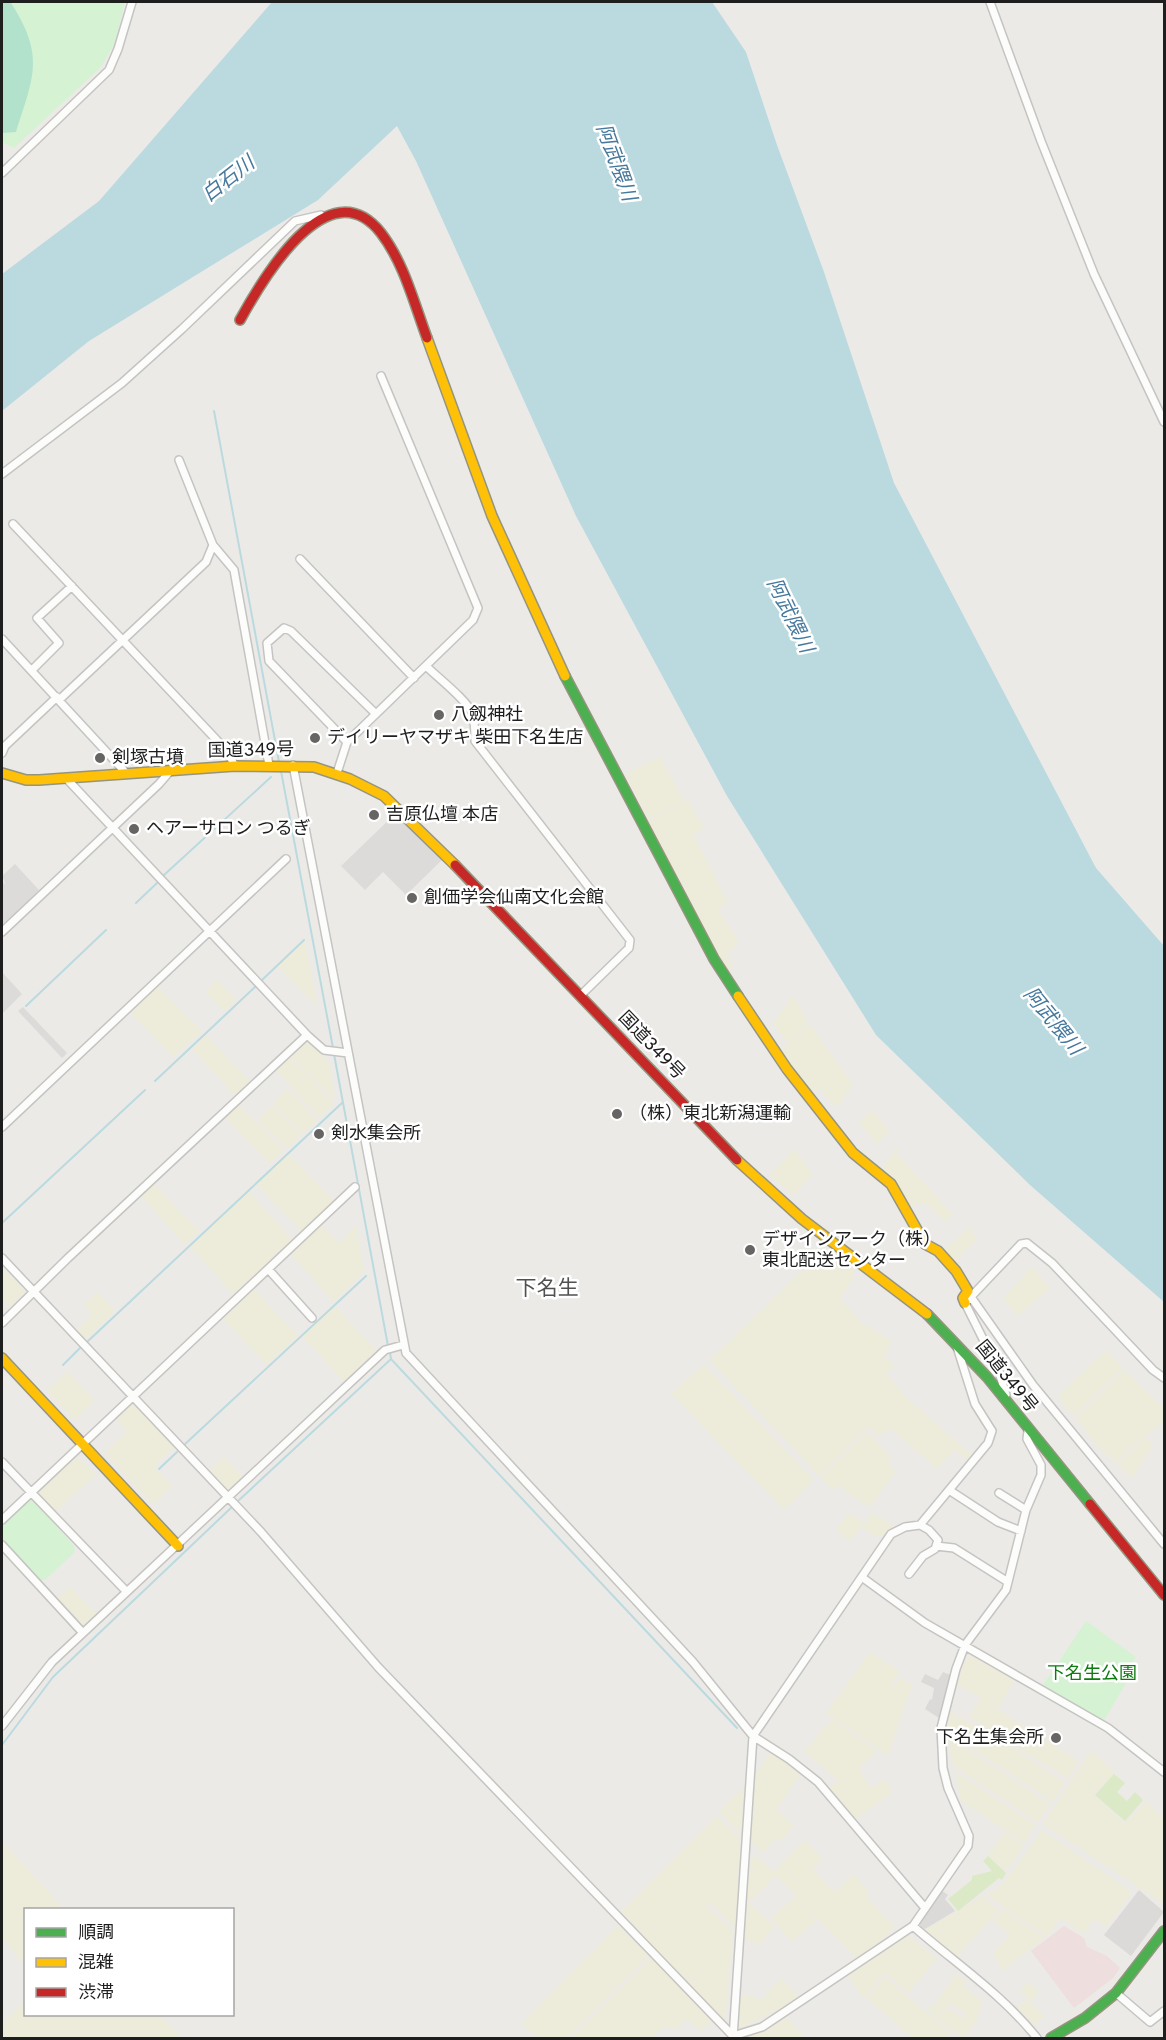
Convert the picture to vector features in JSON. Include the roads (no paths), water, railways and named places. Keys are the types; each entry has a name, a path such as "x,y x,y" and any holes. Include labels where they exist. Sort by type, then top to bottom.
{"main road":[{"path":"240,320 250,300 299,235 325,214 336,212 370,222 388,243 404,275 492,516 516,572 564,674 714,959 800,1086 853,1153 891,1184 925,1244 938,1251 956,1271 968,1291 963,1298 968,1300"},
{"name":"国道349号","path":"2,773 26,780 235,766 290,765 337,773 362,783 398,807 701,1123 776,1197 829,1241 919,1307 957,1344 1164,1594"},
{"path":"2,1358 178,1546"},
{"path":"1050,2038 1085,2018 1116,1993 1164,1931"}],"street":[{"path":"2,173 109,70 132,2"},
{"path":"990,2 1041,141 1094,274 1164,422"},
{"path":"2,474 122,383 295,221 336,212"},
{"path":"337,773 347,742 473,620 478,608 381,376"},
{"path":"179,460 213,545 234,570 271,765"},
{"path":"13,524 227,751 235,766"},
{"path":"2,753 5,746 122,642 206,562 213,545"},
{"path":"300,558 414,678"},
{"path":"32,670 59,643 37,618 72,586"},
{"path":"347,742 269,662 267,644 284,628 291,631 376,714"},
{"path":"2,639 126,773"},
{"path":"426,666 448,689 463,699 472,713 475,741 630,940 629,948 580,995"},
{"path":"290,765 400,1346 693,1662 753,1736 789,1759 818,1782 925,1908"},
{"path":"2,932 159,784 171,770"},
{"path":"66,778 307,1035 324,1050 346,1053"},
{"path":"2,1127 286,858"},
{"path":"2,1323 68,1258 307,1035"},
{"path":"2,1520 355,1187"},
{"path":"968,1300 1021,1244 1030,1244 1052,1263 1153,1370 1164,1378"},
{"path":"2,1258 231,1502 378,1667 733,2037"},
{"path":"268,1269 312,1318"},
{"path":"968,1300 999,1369 1006,1402"},
{"path":"968,1300 1033,1385 1164,1544"},
{"path":"920,1525 988,1443 992,1431 968,1386 957,1344"},
{"path":"2,1726 47,1668 126,1591 231,1502 385,1350 400,1346"},
{"path":"733,2037 762,2027 913,1926 970,1842 948,1788 941,1758 941,1728 946,1705 966,1646 997,1605 1008,1582 1026,1510 1042,1471 1027,1439 1028,1431"},
{"path":"2,1462 126,1591"},
{"path":"949,1490 991,1518 1021,1531"},
{"path":"999,1493 1026,1510"},
{"path":"733,2037 753,1736 891,1534 905,1527 920,1525 929,1530 938,1540 936,1546 909,1574"},
{"path":"2,1545 83,1633"},
{"path":"936,1546 954,1548 1008,1582"},
{"path":"863,1578 925,1623 1108,1728 1164,1772"},
{"path":"913,1926 969,1971 1022,2021 1036,2038"},
{"path":"1116,1993 1150,2022 1164,2011"}],"water":[{"path":"272,2 712,2 746,52 777,145 824,272 894,483 1096,868 1164,946 1164,1302 1030,1185 876,1035 727,796 576,516 416,161 397,126 318,200 89,341 2,411 2,274 99,201"}],"waterway":[{"path":"214,411 279,762"},
{"path":"281,771 333,1048"},
{"path":"164,875 271,777"},
{"path":"136,903 157,883"},
{"path":"26,1006 106,930"},
{"path":"262,980 304,940"},
{"path":"155,1081 255,987"},
{"path":"334,1054 388,1346"},
{"path":"2,1223 145,1090"},
{"path":"87,1342 343,1102"},
{"path":"184,1445 366,1276"},
{"path":"63,1365 80,1348"},
{"path":"390,1352 391,1359 737,1728"},
{"path":"237,1502 391,1359"},
{"path":"159,1469 177,1452"},
{"path":"2,1745 53,1677 233,1506"}],"place":[{"name":"八劔神社","path":"439,715"},
{"name":"デイリーヤマザキ 柴田下名生店","path":"315,738"},
{"name":"剣塚古墳","path":"100,758"},
{"name":"吉原仏壇 本店","path":"374,815"},
{"name":"ヘアーサロン つるぎ","path":"134,829"},
{"name":"創価学会仙南文化会館","path":"412,898"},
{"name":"（株）東北新潟運輸","path":"617,1114"},
{"name":"剣水集会所","path":"319,1134"},
{"name":"デザインアーク（株） 東北配送センター","path":"750,1250"},
{"name":"下名生集会所","path":"1056,1738"}],"district":[{"name":"下名生","path":"547,1289"}],"water label":[{"name":"阿武隈川","path":"615,163"},
{"name":"白石川","path":"229,180"},
{"name":"阿武隈川","path":"789,616"},
{"name":"阿武隈川","path":"1052,1022"}],"park label":[{"name":"下名生公園","path":"1092,1674"}]}
